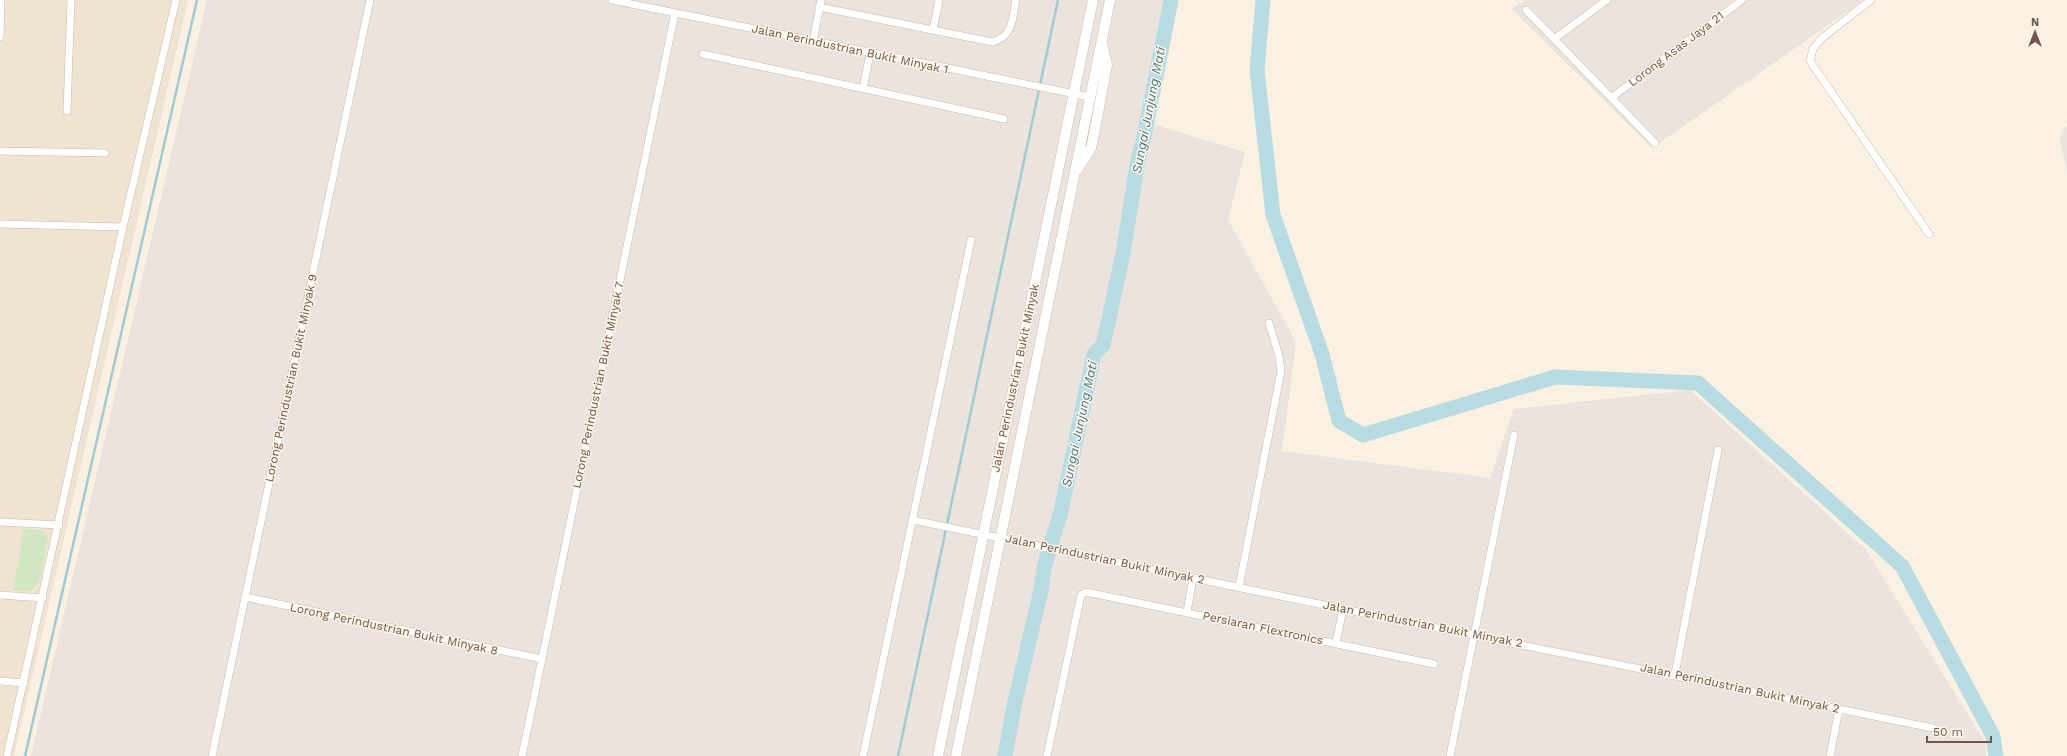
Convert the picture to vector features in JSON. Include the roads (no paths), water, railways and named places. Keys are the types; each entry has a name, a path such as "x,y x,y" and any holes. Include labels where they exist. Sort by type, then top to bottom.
{"main road":[{"name":"Jalan Perindustrian Bukit Minyak","path":"938,756 1093,0"},
{"name":"Jalan Perindustrian Bukit Minyak","path":"956,756 1110,0"},
{"path":"1073,176 1091,148 1093,139 1107,65 1102,40"}],"street":[{"path":"0,37 1,0"},
{"path":"67,111 71,0"},
{"path":"8,756 123,227 176,0"},
{"name":"Lorong Perindustrian Bukit Minyak 9","path":"212,756 370,0"},
{"name":"Jalan Perindustrian Bukit Minyak 1","path":"612,0 870,54 1090,97"},
{"path":"933,30 939,0"},
{"path":"813,41 820,4 992,42 1002,39 1009,32 1016,0"},
{"path":"1554,39 1607,0"},
{"name":"Lorong Asas Jaya 21","path":"1611,98 1742,0"},
{"path":"1870,0 1822,38 1813,49 1810,61 1929,234"},
{"path":"1526,10 1655,143"},
{"name":"Lorong Perindustrian Bukit Minyak 7","path":"522,756 675,13"},
{"path":"703,54 1004,119"},
{"path":"863,88 870,54"},
{"path":"0,151 105,153"},
{"path":"0,224 123,227"},
{"path":"863,756 971,240"},
{"path":"1239,587 1281,371 1279,356 1269,323"},
{"path":"1450,756 1514,435"},
{"path":"1675,674 1718,450"},
{"name":"Jalan Perindustrian Bukit Minyak 2","path":"913,520 1343,609 1675,674 1933,728"},
{"path":"0,522 59,525"},
{"path":"1187,612 1193,578"},
{"name":"Persiaran Flextronics","path":"1047,756 1082,595 1091,592 1434,664"},
{"path":"0,595 42,598"},
{"name":"Lorong Perindustrian Bukit Minyak 8","path":"245,597 542,659"},
{"path":"1336,643 1343,609"},
{"path":"0,681 24,683"},
{"path":"1830,756 1839,709"}],"waterway":[{"path":"25,756 197,0"},
{"path":"898,756 1058,0"},
{"name":"Sungai Junjung Mati","path":"1005,756 1014,706 1041,590 1044,568 1061,511 1094,354 1103,345 1110,314 1123,253 1138,160 1143,142 1171,0"},
{"path":"1263,0 1257,70 1273,215 1322,354 1339,421 1363,435 1555,377 1698,383 1902,566 1993,736 1996,756"}]}
